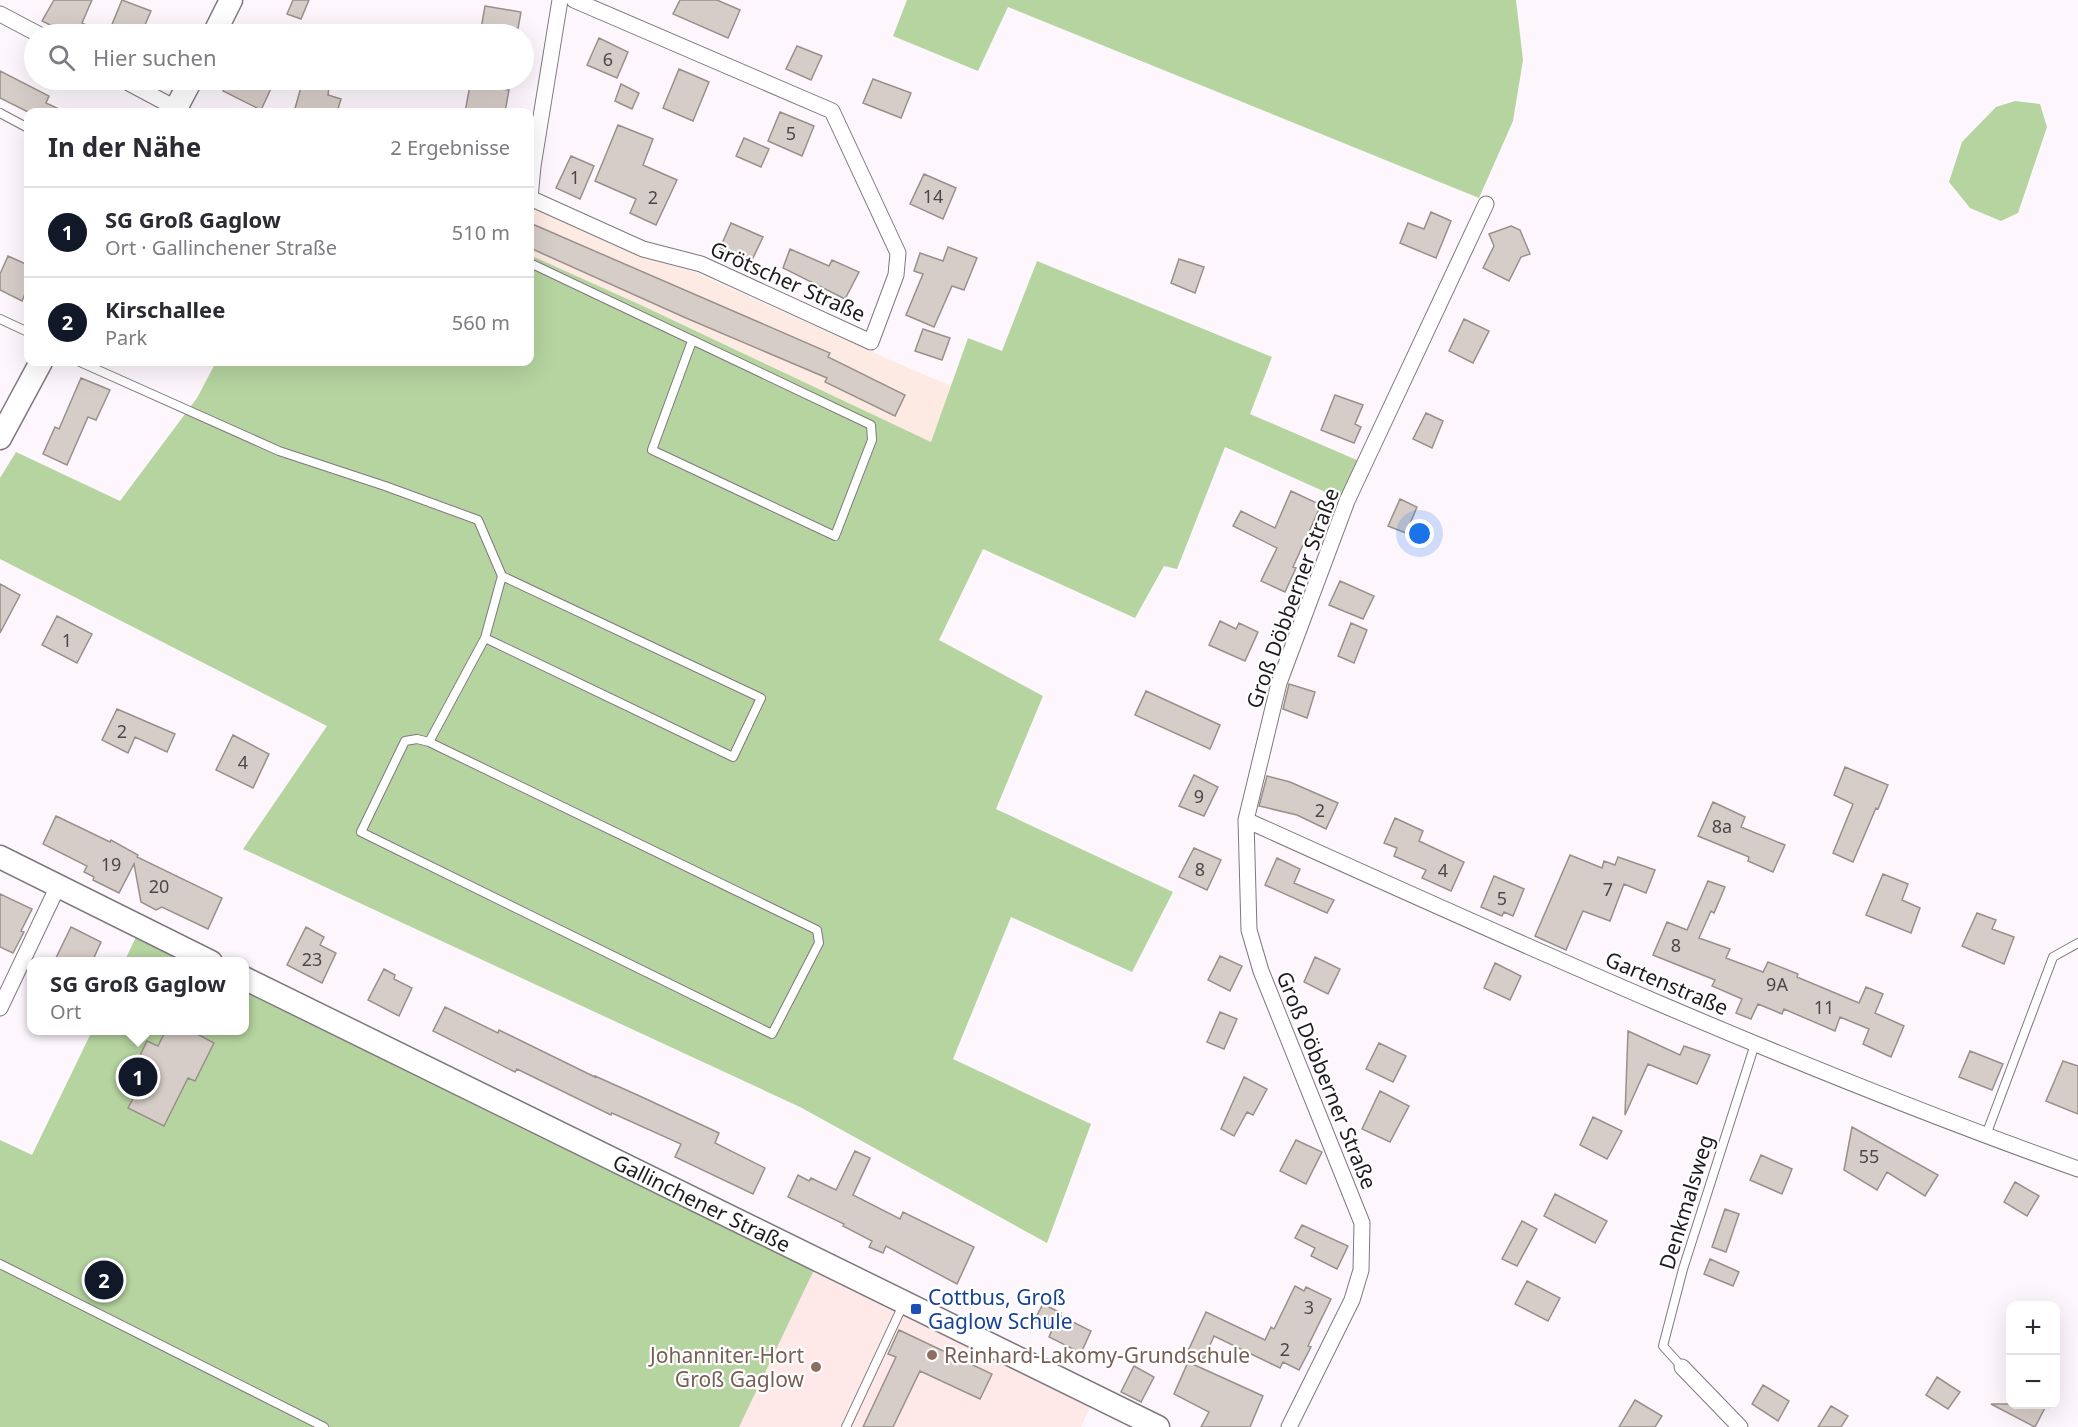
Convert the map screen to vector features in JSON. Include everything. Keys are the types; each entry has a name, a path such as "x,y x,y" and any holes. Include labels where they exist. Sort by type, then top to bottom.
{"street":[{"path":"219,24 231,0"},
{"name":"Grötscher Straße","path":"534,160 560,0"},
{"name":"Grötscher Straße","path":"534,200 643,249 701,264 871,342 896,275 898,253 832,111 574,0"},
{"path":"0,14 24,27"},
{"path":"141,90 173,108"},
{"path":"179,108 187,90"},
{"name":"Groß Döbberner Straße","path":"1289,1427 1352,1299 1361,1270 1362,1223 1261,971 1249,930 1246,820 1279,683 1347,501 1486,204"},
{"path":"0,438 39,366"},
{"name":"Gartenstraße","path":"1246,820 1498,934 1755,1044 2078,1169"},
{"path":"0,857 201,957"},
{"path":"0,1008 58,886"},
{"name":"Gallinchener Straße","path":"249,980 1158,1427"},
{"path":"1682,1367 1740,1427"}],"lane":[{"path":"0,113 24,126"},
{"path":"534,265 871,425 872,440 835,536 652,450 692,341"},
{"path":"0,319 24,330"},
{"path":"89,366 279,451 376,482 478,520 502,576 484,638 429,742"},
{"path":"484,638 733,757 762,698 502,576"},
{"path":"417,739 429,742 817,930 819,943 772,1034 361,832 405,741 417,739"},
{"path":"1986,1135 2053,957 2078,943"},
{"name":"Denkmalsweg","path":"1682,1367 1663,1346 1683,1269 1755,1044"},
{"path":"0,1264 324,1427"},
{"path":"846,1427 904,1303"}],"shaded area":[{"path":"534,209 641,257 694,272 951,386 931,442 534,257"},
{"path":"814,1270 1092,1403 1081,1427 738,1427"}],"green space":[{"path":"907,0 1516,0 1523,60 1513,121 1479,198 1008,7 978,71 893,36"},
{"path":"2015,101 2040,104 2047,127 2018,213 2001,221 1970,208 1949,182 1962,142 1996,107"},
{"path":"534,257 931,442 968,338 1002,351 1037,261 1272,357 1250,414 1359,461 1341,499 1225,447 1177,569 1164,566 1135,618 983,549 939,640 1043,696 996,809 1173,892 1132,972 1011,917 953,1059 1091,1124 1047,1243 800,1107 243,849 327,726 0,559 0,478 16,452 120,501 197,398 214,366 534,366"},
{"path":"137,935 182,957 126,957"},
{"path":"249,990 814,1270 739,1427 0,1427 0,1140 32,1155 90,1035 249,1035"}],"building":[{"path":"54,0 92,0 82,23 84,24 48,24 42,21"},
{"path":"122,0 151,11 145,24 112,24"},
{"path":"293,0 309,0 301,19 287,14"},
{"path":"680,0 717,0 740,10 728,38 673,14"},
{"path":"485,6 521,12 519,24 482,24"},
{"path":"599,38 628,52 617,78 587,65"},
{"path":"797,46 822,56 811,80 786,69"},
{"path":"679,69 709,82 693,121 663,108"},
{"path":"0,71 24,83 24,90 37,90 49,96 46,103 57,108 24,108 24,110 0,98"},
{"path":"873,79 911,93 901,118 863,103"},
{"path":"621,84 639,93 632,109 615,101"},
{"path":"270,90 262,108 257,108 223,91"},
{"path":"300,90 329,90 328,95 341,99 338,108 295,108"},
{"path":"469,90 509,90 506,108 466,108"},
{"path":"780,112 814,126 802,156 768,141"},
{"path":"618,125 653,139 643,165 677,180 656,225 630,213 636,199 595,181"},
{"path":"744,138 769,149 761,167 736,156"},
{"path":"571,156 594,166 580,199 556,188"},
{"path":"924,174 956,188 943,219 910,204"},
{"path":"1431,212 1451,221 1436,258 1400,243 1408,223 1424,229"},
{"path":"731,223 763,237 751,262 720,248"},
{"path":"534,225 830,353 828,357 905,395 895,416 825,382 827,378 534,250"},
{"path":"1511,226 1520,230 1530,254 1521,257 1509,281 1483,268 1494,246 1489,234"},
{"path":"948,247 977,258 964,290 952,286 934,327 906,315 923,274 914,271 920,253 943,261"},
{"path":"790,249 829,266 832,260 859,272 845,299 783,268"},
{"path":"8,256 24,263 22,301 0,290 0,274"},
{"path":"1179,259 1204,267 1195,293 1171,283"},
{"path":"1464,319 1489,331 1473,363 1449,351"},
{"path":"923,329 950,338 942,360 915,351"},
{"path":"81,378 110,390 96,420 88,417 67,465 43,454 55,427 59,429"},
{"path":"1335,395 1363,405 1355,424 1361,427 1354,443 1321,430"},
{"path":"1426,413 1443,421 1432,448 1413,439"},
{"path":"1291,491 1321,505 1293,567 1296,568 1285,592 1261,581 1277,548 1233,526 1241,511 1275,528"},
{"path":"1400,499 1417,507 1406,533 1388,526"},
{"path":"1340,581 1374,596 1363,619 1329,605"},
{"path":"0,584 20,595 0,633"},
{"path":"57,616 92,634 77,663 42,645"},
{"path":"1220,621 1236,629 1239,623 1258,632 1245,661 1209,645"},
{"path":"1351,623 1367,630 1354,663 1338,656"},
{"path":"1289,684 1315,692 1307,718 1283,709"},
{"path":"1146,691 1220,725 1210,749 1135,715"},
{"path":"117,709 175,734 167,752 135,737 128,753 102,740"},
{"path":"233,735 269,754 253,788 216,770"},
{"path":"1845,767 1888,785 1853,862 1833,853 1853,804 1834,795"},
{"path":"1194,775 1218,787 1204,816 1179,806"},
{"path":"1267,776 1290,782 1338,803 1326,829 1297,815 1259,806"},
{"path":"1713,802 1745,817 1741,827 1785,845 1773,872 1748,861 1749,857 1698,836"},
{"path":"56,816 110,842 111,840 138,855 137,857 222,898 208,929 162,907 156,910 141,902 134,864 119,893 93,880 94,877 84,872 87,866 43,844"},
{"path":"1395,818 1423,831 1419,841 1464,862 1451,891 1422,878 1426,870 1394,856 1397,848 1384,843"},
{"path":"1194,848 1221,860 1207,890 1179,877"},
{"path":"1570,855 1602,868 1604,861 1615,865 1618,857 1655,870 1646,893 1624,884 1610,921 1583,911 1566,950 1535,936"},
{"path":"1277,858 1300,869 1294,883 1334,900 1327,913 1265,885"},
{"path":"1883,874 1908,884 1902,900 1920,908 1911,933 1866,915"},
{"path":"1494,876 1524,889 1513,916 1504,912 1502,916 1481,907"},
{"path":"1708,881 1725,887 1714,913 1711,911 1699,938 1730,949 1726,958 1763,972 1768,962 1859,1003 1866,987 1883,994 1875,1013 1904,1026 1891,1057 1863,1044 1869,1029 1840,1017 1835,1031 1784,1009 1782,1014 1758,1004 1751,1019 1736,1013 1742,999 1712,986 1715,980 1653,955 1667,922 1687,930"},
{"path":"0,894 32,909 13,953 0,947"},
{"path":"1977,913 1996,920 1992,929 2014,937 2004,964 1962,946"},
{"path":"71,927 101,942 94,957 56,957"},
{"path":"306,927 324,937 320,945 336,953 322,983 287,965"},
{"path":"1220,956 1242,966 1230,991 1208,980"},
{"path":"1315,957 1340,969 1328,994 1304,982"},
{"path":"1495,963 1521,976 1510,1000 1484,988"},
{"path":"384,969 395,975 394,979 412,988 399,1016 368,1000"},
{"path":"445,1007 719,1133 715,1143 765,1168 753,1194 675,1157 681,1144 612,1113 611,1115 517,1069 515,1072 433,1031"},
{"path":"1220,1012 1237,1019 1224,1049 1207,1042"},
{"path":"1628,1031 1680,1055 1684,1046 1710,1055 1697,1084 1648,1064 1625,1115"},
{"path":"164,1035 199,1035 214,1043 195,1081 188,1078 164,1126 128,1108 137,1091 121,1083 127,1069 132,1072 147,1041 158,1046"},
{"path":"1379,1043 1406,1056 1393,1082 1366,1069"},
{"path":"1970,1051 2003,1064 1992,1090 1959,1077"},
{"path":"2063,1061 2078,1066 2078,1114 2046,1101"},
{"path":"1244,1077 1267,1089 1253,1115 1247,1112 1234,1136 1221,1129"},
{"path":"1380,1091 1409,1106 1390,1142 1362,1129"},
{"path":"1593,1117 1622,1131 1607,1159 1580,1145"},
{"path":"1852,1127 1938,1175 1925,1196 1887,1172 1877,1190 1844,1170"},
{"path":"1296,1140 1322,1152 1306,1184 1280,1171"},
{"path":"855,1151 870,1158 853,1195 900,1219 903,1212 974,1247 957,1284 886,1246 883,1253 869,1247 872,1241 843,1226 844,1224 788,1197 798,1175 809,1181 811,1178 836,1190"},
{"path":"1761,1155 1792,1169 1782,1194 1750,1180"},
{"path":"2015,1182 2039,1196 2027,1216 2004,1202"},
{"path":"1555,1194 1607,1221 1595,1243 1544,1216"},
{"path":"1725,1209 1739,1214 1726,1252 1712,1247"},
{"path":"1522,1221 1537,1229 1517,1266 1502,1259"},
{"path":"1302,1225 1348,1246 1337,1269 1311,1256 1315,1248 1295,1238"},
{"path":"1710,1259 1739,1272 1733,1286 1704,1274"},
{"path":"1527,1281 1560,1298 1548,1321 1515,1304"},
{"path":"1295,1286 1304,1291 1306,1287 1331,1299 1299,1370 1283,1362 1280,1368 1214,1336 1204,1359 1188,1351 1206,1312 1265,1340 1271,1327 1274,1329"},
{"path":"1043,1304 1091,1331 1081,1353 1049,1337 1052,1330 1034,1321"},
{"path":"899,1330 992,1374 980,1399 920,1371 893,1427 863,1427 896,1357 888,1354"},
{"path":"1188,1362 1263,1396 1250,1427 1201,1427 1209,1412 1174,1394"},
{"path":"1134,1366 1154,1377 1141,1402 1121,1392"},
{"path":"1937,1377 1960,1392 1948,1409 1926,1395"},
{"path":"1763,1385 1789,1401 1778,1421 1752,1404"},
{"path":"1635,1400 1662,1416 1655,1427 1619,1427"},
{"path":"1991,1404 2006,1404 2006,1409 2044,1409 2035,1427"},
{"path":"1831,1406 1848,1416 1841,1427 1818,1427"}],"place":[{"name":"SG Groß Gaglow","path":"138,1077"},
{"name":"Kirschallee","path":"104,1280"},
{"name":"Cottbus, Groß Gaglow Schule","path":"916,1309"},
{"name":"Reinhard-Lakomy-Grundschule","path":"932,1355"},
{"name":"Johanniter-Hort Groß Gaglow","path":"816,1367"}]}
